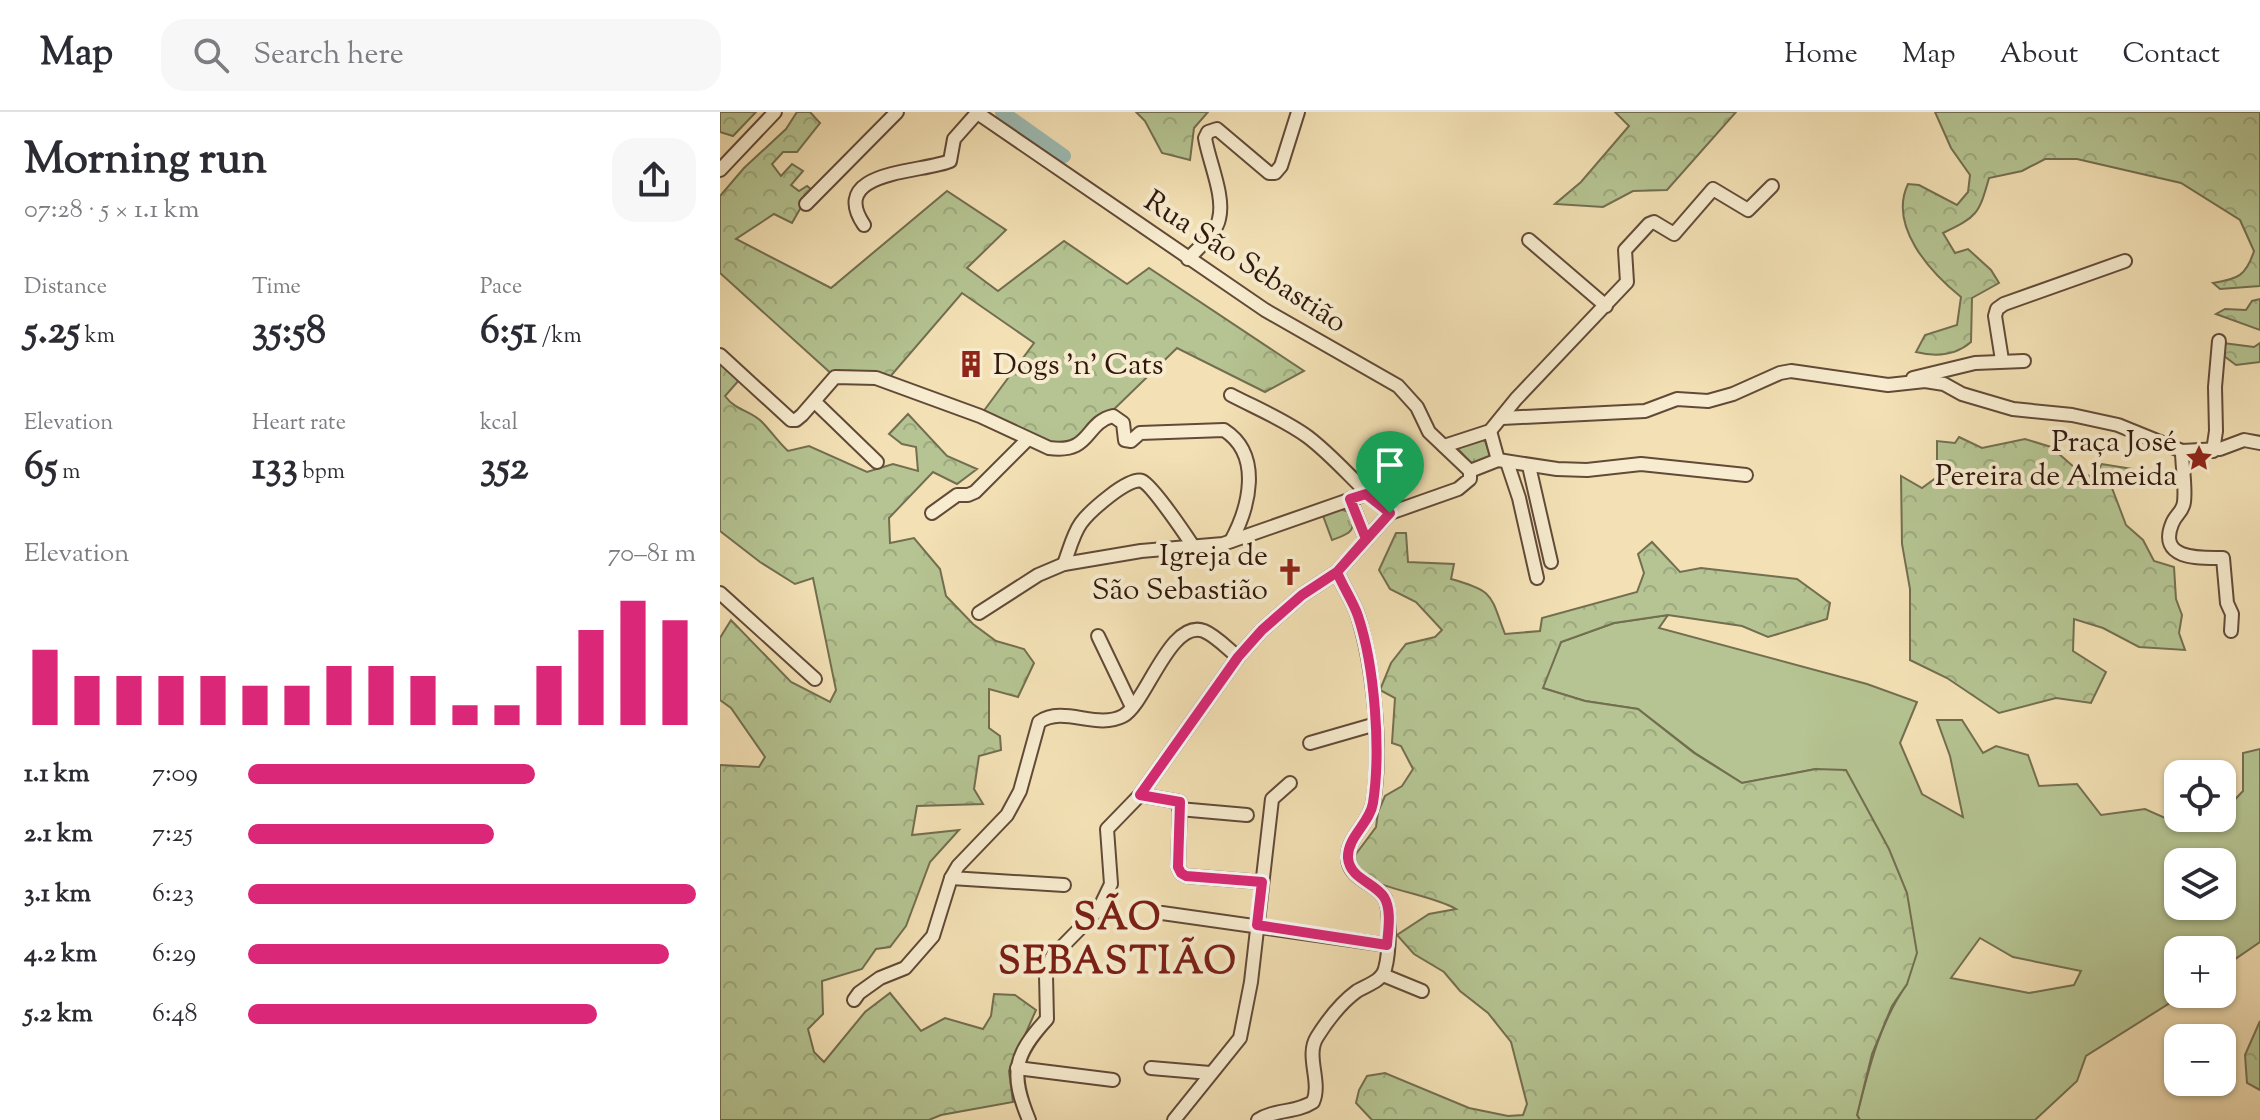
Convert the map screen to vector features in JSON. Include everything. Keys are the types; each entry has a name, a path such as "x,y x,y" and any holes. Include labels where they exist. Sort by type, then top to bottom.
{"street":[{"path":"720,170 775,112"},
{"path":"806,204 897,112"},
{"path":"864,225 854,206 858,193 886,175 947,163 952,158 954,139 976,112"},
{"name":"Rua São Sebastião","path":"976,112 1265,310 1398,386 1417,407 1429,432 1470,471"},
{"path":"1188,259 1219,220 1220,198 1205,138 1208,132 1217,129 1269,173 1275,173 1281,166 1298,112"},
{"path":"1444,446 1490,431 1516,399 1606,306 1628,278 1625,250 1649,224 1659,223 1674,234 1713,189 1748,210 1772,186"},
{"path":"1529,240 1606,306"},
{"path":"2002,360 1995,316 1997,309 2125,261"},
{"path":"2213,451 2219,341"},
{"path":"720,355 788,418 796,420 835,377 876,378 980,416 1049,448 1071,448 1105,418 1113,416 1123,423 1125,440 1131,441 1140,433 1224,430 1237,441 1248,468 1246,510 1231,541"},
{"path":"1903,383 1948,368 2002,360 2024,361"},
{"path":"1502,418 1645,411 1677,399 1708,401 1791,371 1888,385 1925,381 1944,384 1962,394 2013,409 2072,415 2118,425 2182,451 2213,451 2244,440 2260,443"},
{"path":"1231,395 1304,434 1390,513"},
{"path":"815,402 877,462"},
{"path":"1490,431 1519,498 1537,578"},
{"path":"932,513 957,495 975,492 1028,439"},
{"path":"2182,451 2184,505 2171,526 2172,544 2187,557 2224,559 2227,603 2232,614 2231,631"},
{"path":"1029,1120 1016,1085 1017,1068 1030,1037 1047,1019 1046,975 1052,957 1099,909 1111,884 1107,829 1140,795 1238,657 1262,630 1337,572 1390,513 1458,489 1470,479 1470,471 1503,461 1587,470 1641,464 1746,475"},
{"path":"1529,466 1551,562"},
{"path":"1064,564 1082,521 1120,488 1138,480 1153,492 1193,546"},
{"path":"979,613 1038,575 1064,564 1231,541 1366,494"},
{"path":"1350,499 1366,539"},
{"path":"1258,1120 1277,1111 1303,1107 1313,1102 1316,1093 1313,1048 1318,1035 1346,1000 1383,975 1388,914 1384,897 1352,871 1348,858 1351,844 1369,817 1373,804 1377,770 1376,724 1358,616 1337,572"},
{"path":"720,593 815,679"},
{"path":"854,1000 880,978 905,968 926,946 937,927 951,878 958,866 1007,815 1020,791 1039,722 1055,715 1092,720 1115,719 1128,713 1169,650 1194,631 1205,632 1238,657"},
{"path":"1098,636 1132,707"},
{"path":"1310,743 1376,724"},
{"path":"1174,1120 1240,1038 1251,982 1272,799 1290,783"},
{"path":"1140,795 1180,806 1247,815"},
{"path":"1180,806 1178,867 1181,873 1186,876 1262,882"},
{"path":"951,878 1064,885"},
{"path":"1162,913 1387,945"},
{"path":"1383,975 1422,991"},
{"path":"1017,1068 1113,1080"},
{"path":"1151,1068 1210,1073"}],"green space":[{"path":"720,112 756,112 733,136 720,132"},
{"path":"797,112 810,112 820,123 797,152 783,152 772,164 781,176 792,164 803,171 791,185 799,191 807,186 817,194 804,202 792,223 774,214 736,239 831,288 947,191 1006,230 967,268 998,291 1064,241 1127,284 1149,268 1304,371 1265,392 1177,348 1105,418 1061,449 980,416 1034,343 962,293 889,378 835,377 720,273 720,196 744,168 786,129"},
{"path":"1136,112 1208,112 1194,128 1190,160 1162,153 1145,121"},
{"path":"1615,112 1736,112 1667,190 1633,191 1603,207 1555,204 1581,182 1629,126"},
{"path":"1935,112 2260,112 2260,286 2220,289 2213,283 2240,275 2254,251 2240,220 2181,183 2077,159 2045,159 2022,171 1989,178 1975,213 1943,233 1955,253 1968,249 1991,270 1999,283 1972,298 1971,342 1945,354 1916,352 1925,335 1957,325 1961,297 1925,261 1915,247 1903,216 1903,200 1908,184 1919,185 1957,205 1968,192 1970,175 1951,148"},
{"path":"2260,299 2260,330 2216,314 2225,309 2246,310 2252,301"},
{"path":"2223,343 2254,347 2260,343 2260,362 2236,365 2224,356"},
{"path":"720,360 740,379 725,396 762,422 788,451 809,446 867,472 893,464 918,471 916,447 902,444 889,434 908,414 947,456 977,469 957,484 933,472 889,518 890,543 914,538 940,569 946,596 973,624 996,641 1024,649 1034,663 1018,697 989,689 989,728 1000,736 1001,750 979,756 974,789 983,804 917,806 912,835 959,830 930,862 906,926 890,947 876,949 862,969 822,981 823,1014 808,1029 814,1052 824,1062 865,1012 890,993 921,1031 945,1018 983,1029 991,1016 994,994 1015,995 1036,1010 1009,1071 1013,1102 929,1120 720,1120 720,765 759,767 765,757 731,708 720,700 720,638 731,620 791,682 830,702 836,690 813,578 795,584 720,531"},
{"path":"1959,437 1982,448 2025,439 2051,447 2075,468 2093,478 2102,464 2132,469 2112,488 2126,525 2143,540 2154,561 2174,567 2176,599 2182,615 2179,633 2185,650 2139,647 2103,628 2074,619 2073,651 2106,672 2091,703 2056,698 1999,713 1947,678 1910,660 1910,589 1902,544 1901,476 1922,488 1937,477 1937,441 1955,443"},
{"path":"1481,439 1485,441 1491,458 1472,464 1456,447"},
{"path":"1340,509 1352,513 1352,529 1332,540 1322,513"},
{"path":"1396,533 1406,533 1408,562 1454,564 1451,579 1476,587 1489,596 1505,634 1540,631 1542,618 1637,592 1644,573 1638,554 1652,542 1680,572 1701,568 1797,579 1830,603 1827,619 1768,637 1742,626 1668,615 1614,623 1561,642 1543,688 1585,701 1638,709 1694,753 1742,783 1816,769 1846,770 1889,849 1907,893 1917,953 1907,984 1892,1006 1872,1054 1857,1115 1860,1120 1372,1120 1356,1103 1367,1076 1385,1073 1469,1108 1508,1116 1523,1115 1527,1104 1511,1042 1488,1013 1460,991 1444,972 1414,954 1397,935 1429,914 1456,909 1371,880 1353,858 1376,827 1385,796 1402,786 1413,769 1401,746 1392,743 1395,698 1380,690 1391,663 1406,644 1435,637 1442,630 1416,602 1390,589 1379,570"},
{"path":"1668,615 1659,628 1867,684 1917,702 1900,743 1922,794 1963,817 1950,756 1937,720 1962,720 1983,753 1996,746 2028,755 2039,786 2077,784 2101,815 2145,809 2164,818 2164,832 2236,832 2236,798 2243,791 2243,753 2260,749 2260,942 2236,958 2236,936 2164,936 2164,1007 2086,1056 2077,1081 2035,1120 1860,1120 1857,1115 1876,1047 1889,1015 1907,984 1816,769 1742,783 1695,753 1638,709 1585,701 1542,688 1561,642 1614,623","holes":["1980,938 2013,957 2081,971 2074,985 2029,993 1951,978"]},
{"path":"2260,1021 2260,1090 2247,1083 2245,1055"}],"waterway":[{"path":"1002,112 1064,156"}],"place":[{"name":"Dogs 'n' Cats","path":"971,364"},
{"name":"Praça José Pereira de Almeida","path":"2199,458"},
{"name":"Igreja de São Sebastião","path":"1290,572"}],"district":[{"name":"SÃO SEBASTIÃO","path":"1118,938"}],"route":[{"path":"1390,513 1337,572 1358,616 1369,670 1377,736 1373,804 1369,817 1351,844 1348,858 1352,871 1384,897 1388,908 1387,945 1257,925 1262,882 1186,876 1181,873 1178,867 1180,802 1140,795 1238,657 1262,630 1302,595 1337,572 1366,539 1350,499 1366,494 1390,513"}]}
